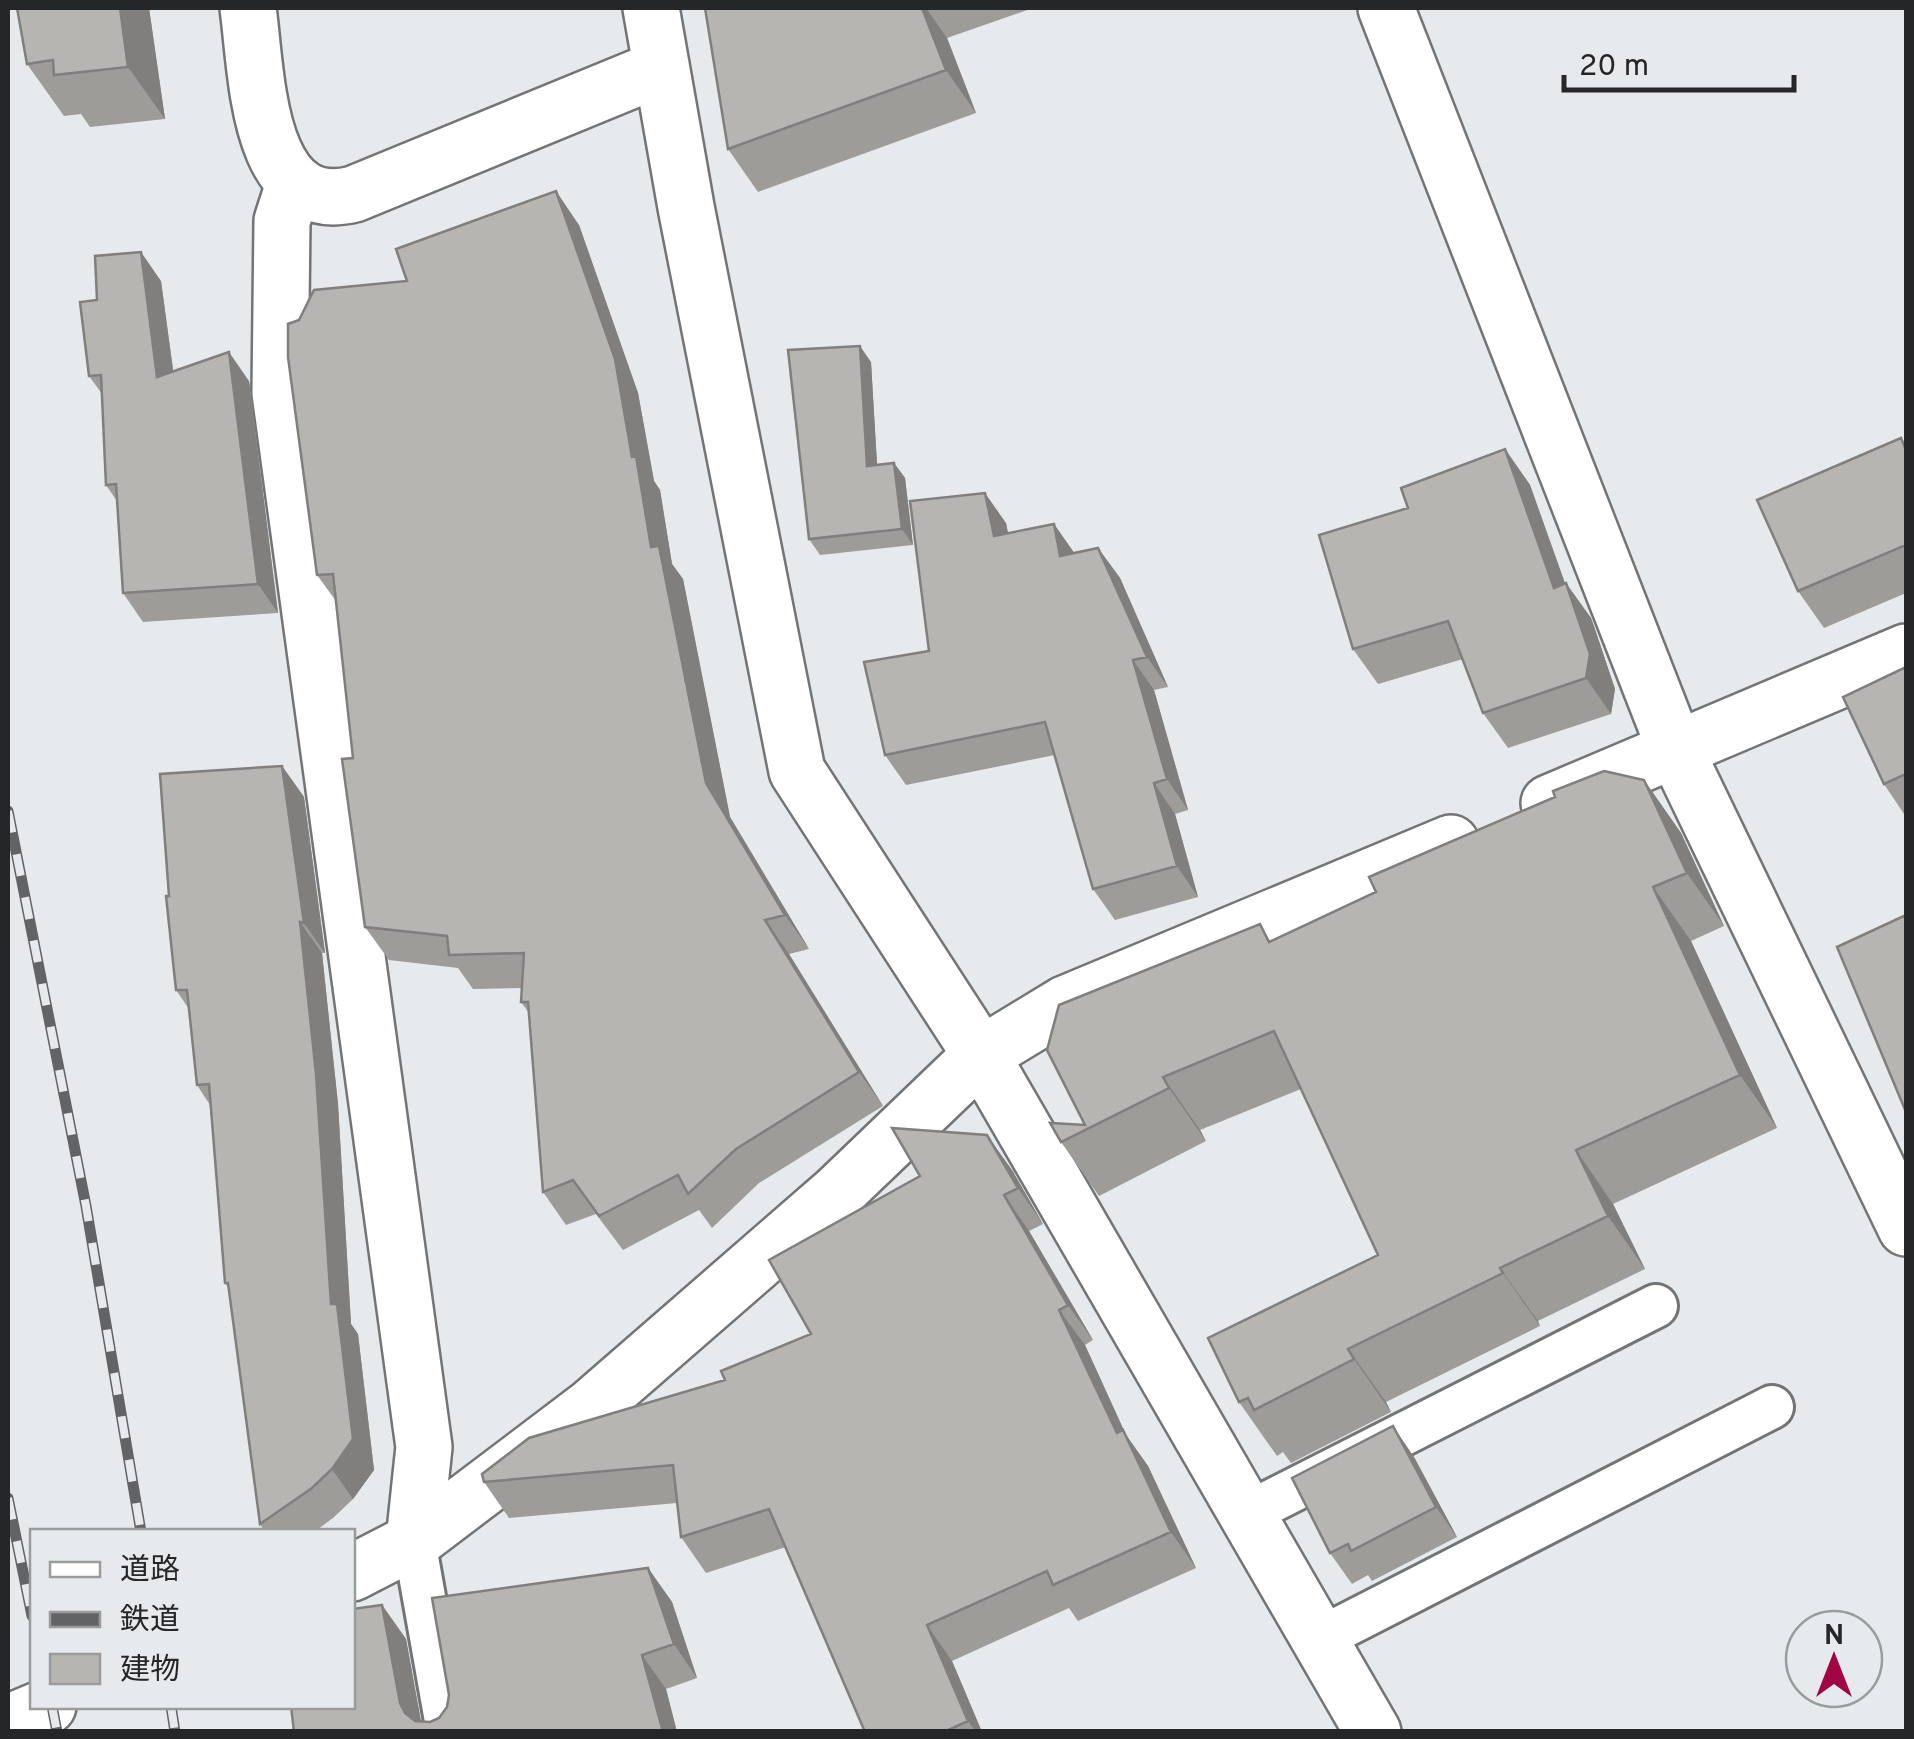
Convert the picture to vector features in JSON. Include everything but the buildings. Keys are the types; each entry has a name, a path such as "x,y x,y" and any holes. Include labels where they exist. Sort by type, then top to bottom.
{"street":[{"path":"248,8 267,133 277,161 294,184 312,196 333,200 661,68"},
{"path":"651,8 797,771 982,1055 1373,1732"},
{"path":"1386,8 1676,751 1906,1228"},
{"path":"294,184 282,221 280,393 424,1447 414,1541"},
{"path":"355,1570 414,1541 591,1407 837,1194 982,1055 1064,1004 1906,652"},
{"path":"8,1723 41,1709"}],"lane":[{"path":"1248,1513 1656,1306"},
{"path":"1320,1638 1772,1407"},
{"path":"414,1541 448,1732"}],"railway":[{"path":"8,811 86,1206 140,1529"},
{"path":"8,1498 30,1606"},
{"path":"53,1709 57,1732"},
{"path":"171,1709 175,1732"}]}
